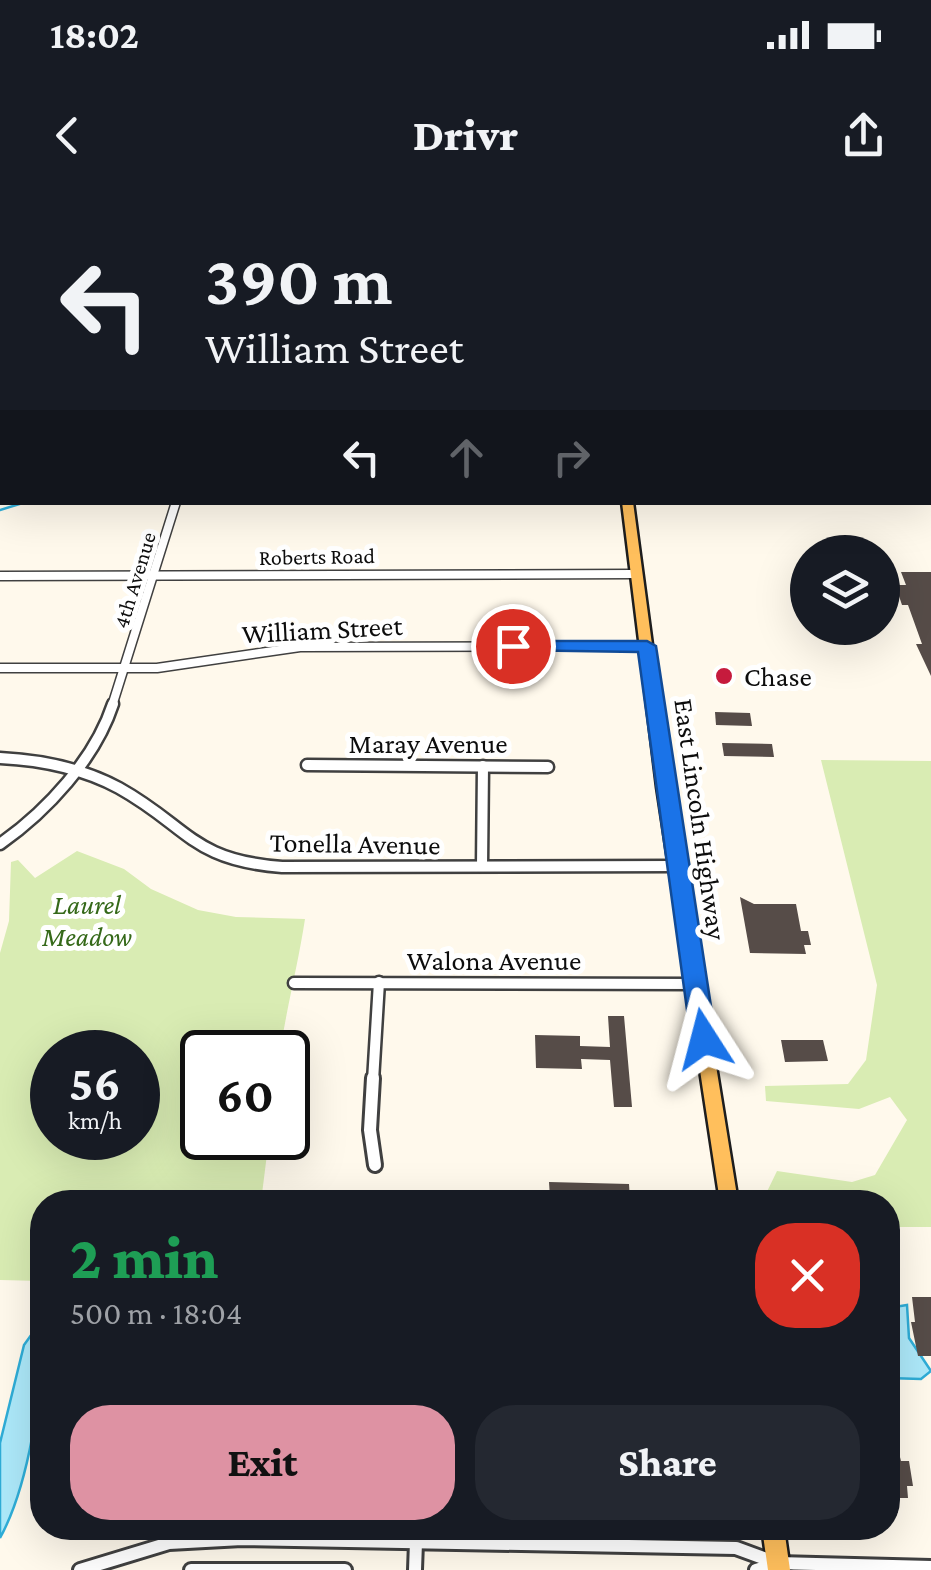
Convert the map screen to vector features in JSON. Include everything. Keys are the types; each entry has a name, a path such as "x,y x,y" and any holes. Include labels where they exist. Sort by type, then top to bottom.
{"main road":[{"name":"East Lincoln Highway","path":"627,505 676,866 727,1190"},
{"path":"771,1568 772,1540"}],"street":[{"name":"4th Avenue","path":"0,844 28,824 102,737 175,505"},
{"name":"Roberts Road","path":"0,576 153,577 285,572 635,574"},
{"name":"William Street","path":"0,668 184,666 245,652 299,647 647,646"},
{"name":"Tonella Avenue","path":"0,758 38,761 99,778 133,796 205,850 241,862 282,867 676,866"},
{"name":"Maray Avenue","path":"307,765 548,767"},
{"path":"482,866 483,766"},
{"path":"376,1166 370,1130 378,982"},
{"name":"Walona Avenue","path":"294,984 694,984"},
{"path":"80,1570 169,1544 230,1540"},
{"path":"392,1540 736,1548 771,1568 931,1568"},
{"path":"415,1570 416,1542"},
{"path":"191,1570 345,1570"}],"green space":[{"path":"821,760 931,761 931,1227 900,1227 900,1190 768,1190 777,1171 852,1182 875,1175 907,1120 890,1097 859,1109 766,1101 765,1086 848,1084 866,1060 877,985"},
{"name":"Laurel Meadow","path":"77,851 124,869 151,889 198,910 236,917 305,919 284,1030 180,1030 180,1160 266,1160 262,1190 30,1190 30,1281 0,1280 0,953 9,921 11,862 18,860 35,878"}],"water":[{"path":"907,1305 909,1338 931,1371 921,1379 900,1378 900,1306"},
{"path":"30,1337 30,1446 19,1492 0,1538 0,1443 24,1345"}],"building":[{"path":"901,572 931,572 931,676 916,644 922,644 908,605 902,605 900,599 900,585 906,585"},
{"path":"715,712 750,713 752,726 716,725"},
{"path":"722,743 772,744 774,757 724,756"},
{"path":"740,897 754,904 796,904 801,931 808,931 811,945 804,945 806,954 750,953"},
{"path":"608,1016 624,1016 632,1107 614,1107 610,1060 581,1059 582,1069 536,1068 535,1035 580,1036 580,1046 610,1047"},
{"path":"781,1040 823,1040 828,1061 785,1062"},
{"path":"549,1182 629,1184 629,1190 549,1190"},
{"path":"912,1297 931,1297 931,1356 918,1356 911,1322 915,1322"},
{"path":"900,1457 901,1461 909,1461 913,1486 907,1486 908,1498 900,1498"}],"waterway":[{"path":"0,510 16,505"}],"place":[{"name":"Chase","path":"724,676"}],"route":[{"path":"513,646 647,646 664,786 704,1039"}]}
